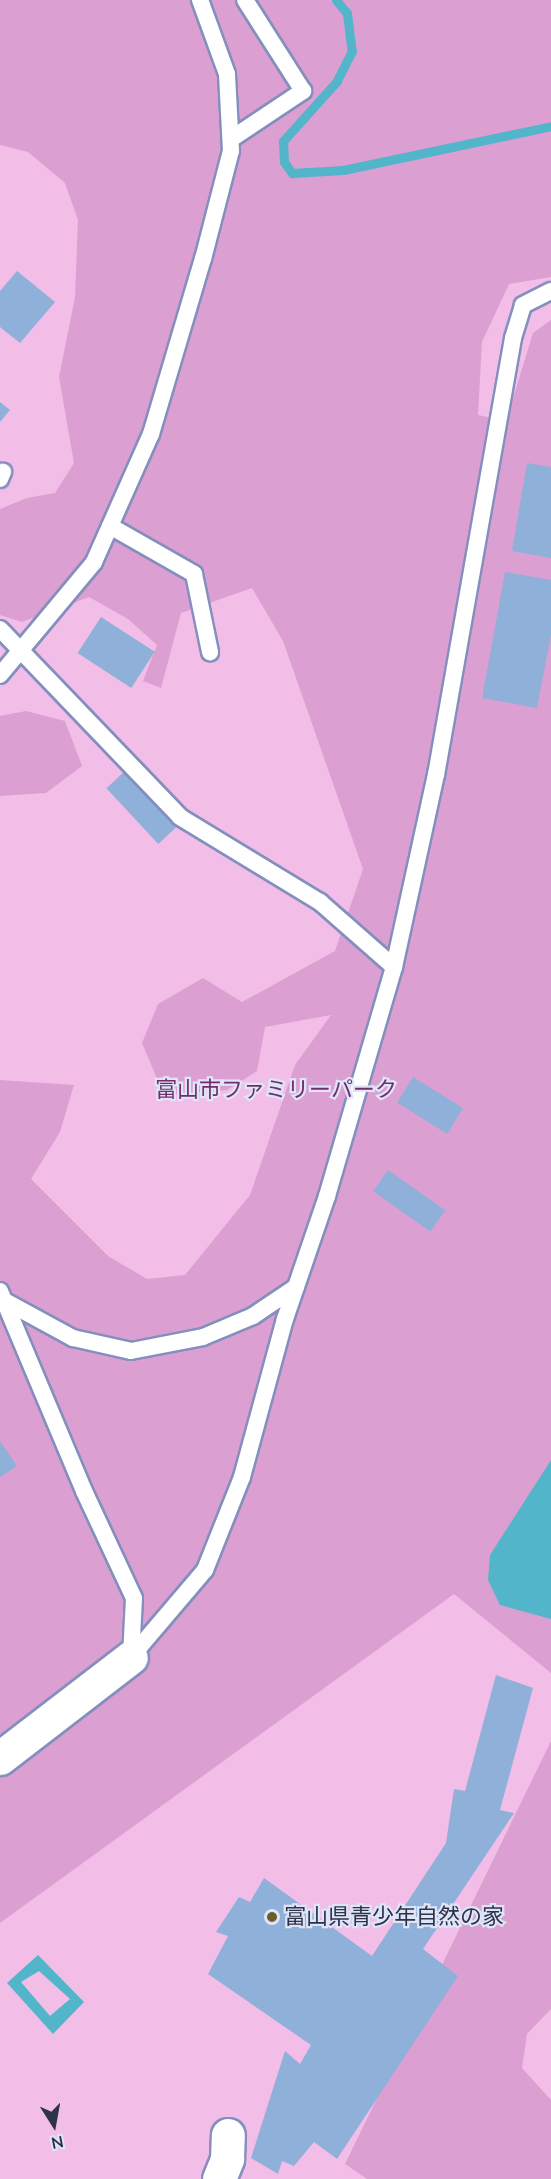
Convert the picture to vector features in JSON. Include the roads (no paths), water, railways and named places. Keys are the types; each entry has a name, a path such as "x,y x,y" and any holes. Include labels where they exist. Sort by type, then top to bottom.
{"street":[{"path":"0,1758 131,1657"},
{"path":"219,2179 227,2159 228,2135"}],"lane":[{"path":"0,675 94,562 151,434 203,259 231,151 231,139 227,74 200,0"},
{"path":"231,139 303,91 245,0"},
{"path":"131,1657 205,1570 242,1477 296,1287 394,967 436,776 513,338 523,305 551,291"},
{"path":"110,526 194,574 210,652"},
{"path":"0,629 180,818 320,902 394,967"},
{"path":"2,1295 73,1338 131,1351 203,1337 254,1316 296,1287"},
{"path":"2,1295 134,1598 131,1657"}],"water":[{"path":"551,1460 551,1619 500,1605 488,1580 490,1555"},
{"path":"38,1955 84,2002 53,2034 7,1983","holes":["39,1971 70,1999 50,2016 21,1982"]}],"waterway":[{"path":"336,0 347,13 352,51 337,81 283,141 284,162 292,173 343,170 551,126"}],"place":[{"name":"富山県青少年自然の家","path":"272,1917"}],"park label":[{"name":"富山市ファミリーパーク","path":"276,1090"}]}
